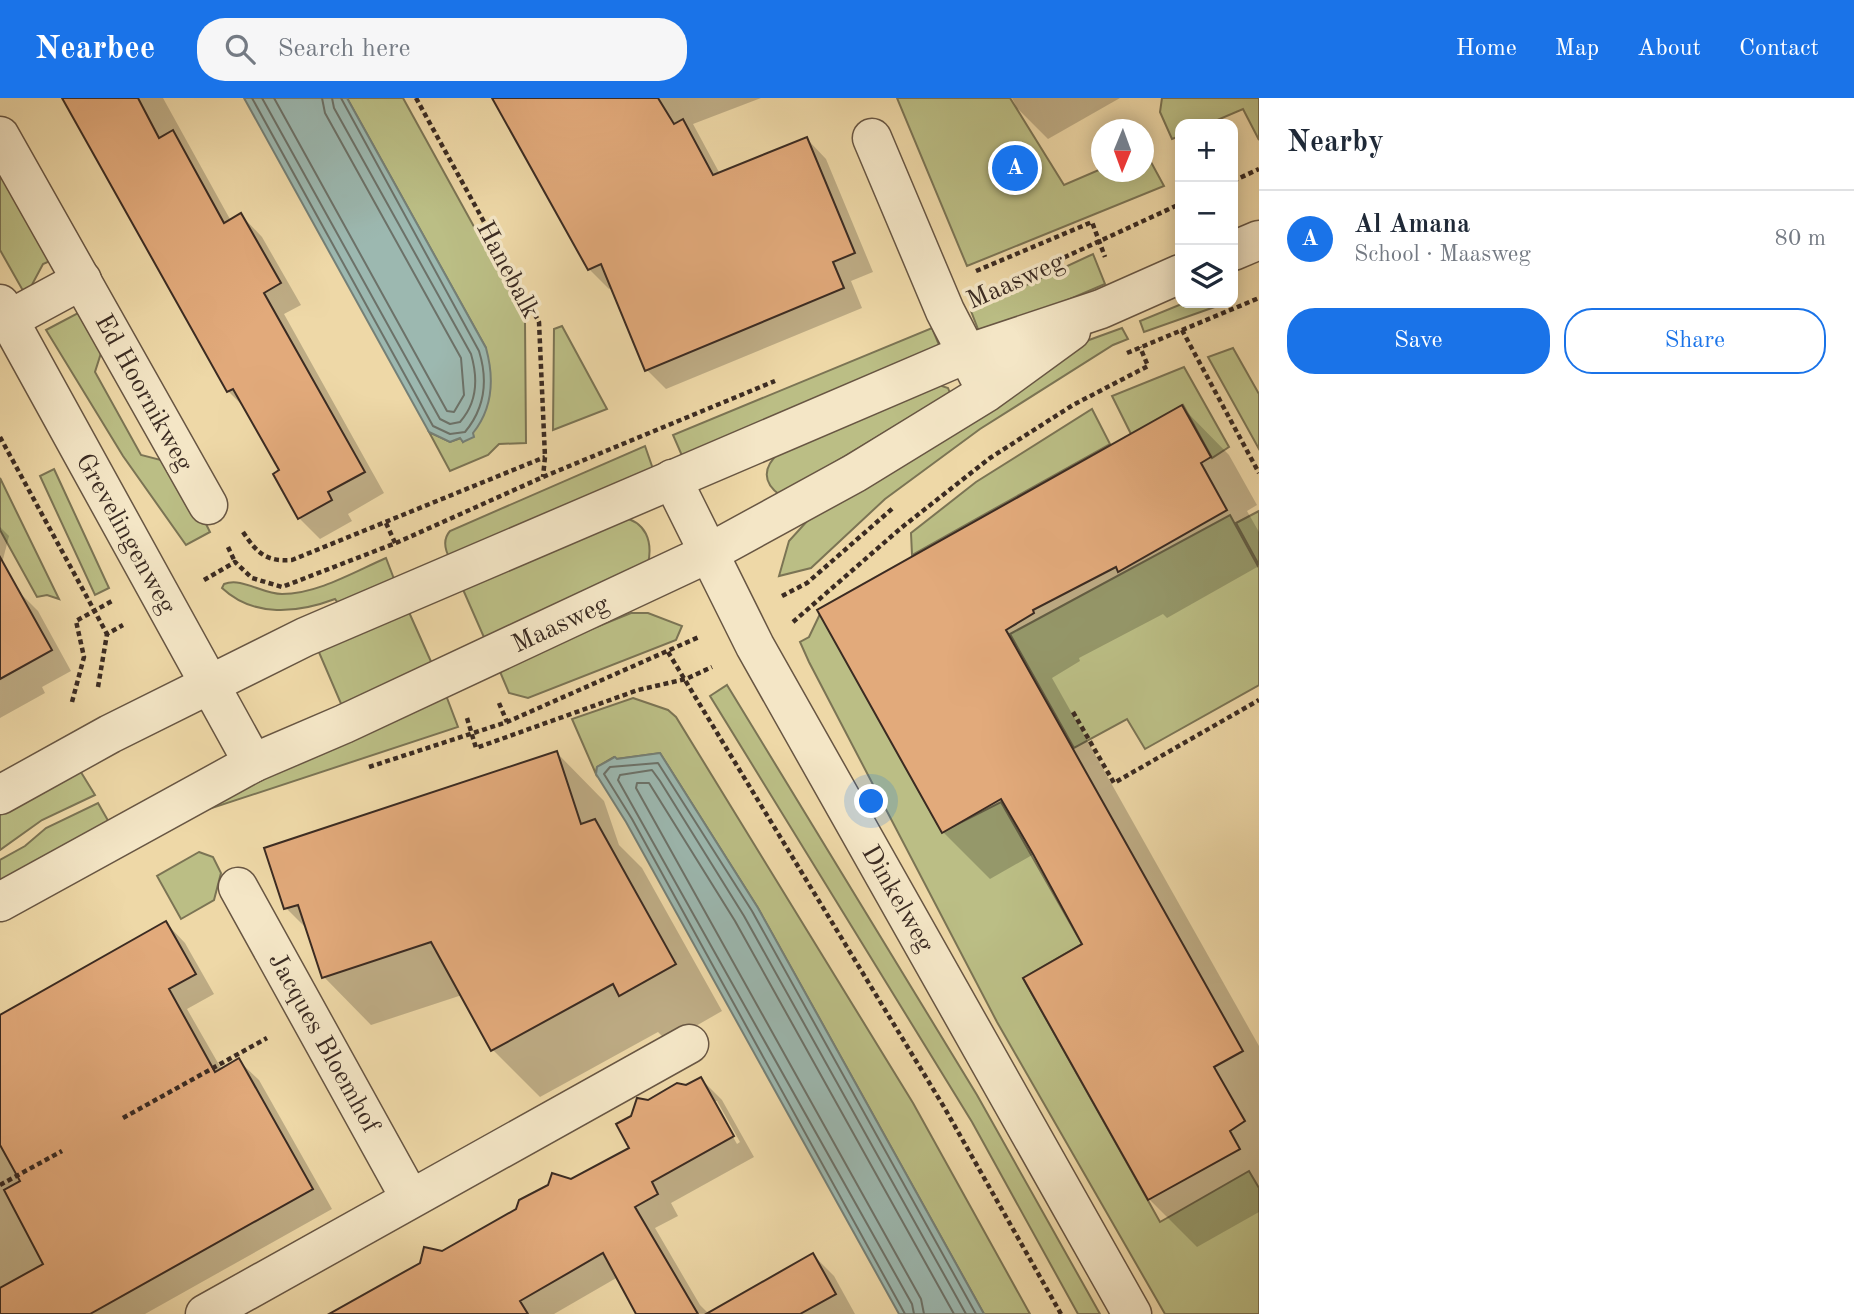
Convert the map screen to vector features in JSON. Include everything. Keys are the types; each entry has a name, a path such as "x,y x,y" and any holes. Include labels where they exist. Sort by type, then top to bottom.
{"street":[{"name":"Ed Hoornikweg","path":"0,136 208,505"},
{"path":"872,138 945,311 987,392"},
{"path":"1238,249 1259,240"},
{"name":"Maasweg","path":"0,795 208,684 305,637 966,354 1101,309 1175,276"},
{"path":"4,312 82,280"},
{"name":"Maasweg","path":"0,902 253,762 393,702 707,554 855,473 987,392 1101,309"},
{"name":"Grevelingenweg","path":"4,312 253,762"},
{"name":"Dinkelweg","path":"672,479 755,646 1132,1314"},
{"name":"Jacques Bloemhof","path":"238,887 411,1198"},
{"path":"205,1314 689,1044"}],"path":[{"name":"Hanebalk","path":"416,98 539,322 545,457 543,477"},
{"path":"1238,179 1259,169"},
{"name":"Maasweg","path":"945,311 1175,206"},
{"path":"1182,330 1259,473"},
{"path":"422,531 543,477 782,378"},
{"path":"0,437 107,634"},
{"path":"668,652 944,1107 1061,1314"},
{"path":"1073,712 1114,783 1259,700"},
{"path":"123,1118 311,1014"},
{"path":"0,1185 62,1151"}],"green space":[{"path":"347,98 403,98 520,310 525,322 526,443 499,444 488,455 450,471 429,432 450,442 461,438 463,442 472,433 486,348"},
{"path":"897,98 1010,98 1064,185 1091,173 1091,182 1154,182 1154,168 1164,186 967,266"},
{"path":"1162,98 1259,98 1259,140 1243,109 1220,119 1175,119 1175,138 1172,139 1160,112"},
{"path":"0,173 50,261 43,264 26,296 0,250"},
{"path":"1093,254 1105,284 981,337 971,311"},
{"path":"1175,307 1212,308 1144,332 1140,321"},
{"path":"78,313 101,353 95,372 141,455 161,460 189,510 204,520 210,532 186,545 123,456 46,330"},
{"path":"562,326 607,409 553,430 554,329"},
{"path":"932,328 942,352 683,458 673,435"},
{"path":"1122,328 1128,339 1113,345 980,429 885,499 811,568 779,576 789,541 809,519 1089,340"},
{"path":"1233,348 1259,394 1259,449 1208,357"},
{"path":"1184,367 1229,447 1212,458 1183,405 1132,436 1112,396"},
{"path":"939,385 948,388 950,393 780,495 770,485 768,469 779,453"},
{"path":"1092,409 1110,444 912,555 911,533 976,482"},
{"path":"645,446 654,472 450,559 445,545 450,531"},
{"path":"54,469 109,588 95,595 40,476"},
{"path":"0,478 59,599 47,595 37,597 0,530"},
{"path":"1259,511 1259,565 1236,523"},
{"path":"1230,515 1259,568 1259,685 1145,749 1127,719 1074,748 1010,634"},
{"path":"622,517 637,523 646,534 648,564 486,642 461,585"},
{"path":"386,558 394,579 338,603 335,599 291,610 277,610 248,604 222,588 224,584 231,582 275,593 295,593 335,581"},
{"path":"408,610 433,666 342,706 318,650"},
{"path":"631,613 648,613 682,626 676,640 528,698 509,693 498,667"},
{"path":"820,614 942,832 1001,802 1082,944 1023,978 1160,1222 1249,1171 1259,1188 1259,1314 1165,1314 997,1022 809,662 800,642 809,637"},
{"path":"727,685 977,1095 1100,1314 1078,1314 972,1122 710,696"},
{"path":"444,690 458,727 209,809 208,801"},
{"path":"633,698 668,710 676,717 913,1103 1030,1314 984,1314 758,908 660,753 616,759 614,757 597,767 596,774 572,719"},
{"path":"79,769 95,795 42,820 0,850 0,814"},
{"path":"98,803 110,824 0,886 0,860 25,846 46,828"},
{"path":"199,852 213,857 221,873 214,900 181,919 157,876"}],"water":[{"path":"244,98 347,98 486,348 490,392 485,413 473,433 474,437 463,442 460,438 450,442 429,432"},
{"path":"660,753 758,908 984,1314 899,1314 626,822 596,774 597,767 615,757 617,759"}],"building":[{"path":"62,98 138,98 159,138 173,130 224,223 241,213 281,283 264,293 365,472 328,492 332,500 298,519 273,474 279,470 233,389 227,392"},
{"path":"492,98 658,98 674,124 683,119 713,175 807,137 855,253 833,262 844,288 645,371 601,264 588,270"},
{"path":"1182,405 1211,457 1201,463 1227,510 1118,572 1116,567 1033,610 1034,613 1006,630 1243,1051 1214,1067 1245,1121 1230,1131 1240,1149 1148,1200 1023,978 1082,944 1033,854 1001,799 942,833 817,610"},
{"path":"0,557 52,650 0,679"},
{"path":"557,751 581,824 595,819 676,964 619,996 613,984 491,1051 431,942 322,978 298,905 284,909 264,848"},
{"path":"166,921 196,974 169,989 215,1072 239,1058 313,1189 90,1314 0,1314 0,1288 43,1264 4,1190 20,1181 0,1145 0,1015"},
{"path":"701,1077 734,1136 652,1182 658,1194 635,1207 698,1314 636,1314 603,1253 520,1301 528,1314 329,1314 420,1263 424,1247 442,1251 516,1209 519,1200 548,1185 552,1173 571,1179 629,1148 616,1124 631,1116 637,1098 648,1100 677,1083 686,1085"},
{"path":"813,1253 836,1294 800,1314 706,1314"}],"place":[{"name":"Al Amana","path":"1015,168"}]}
